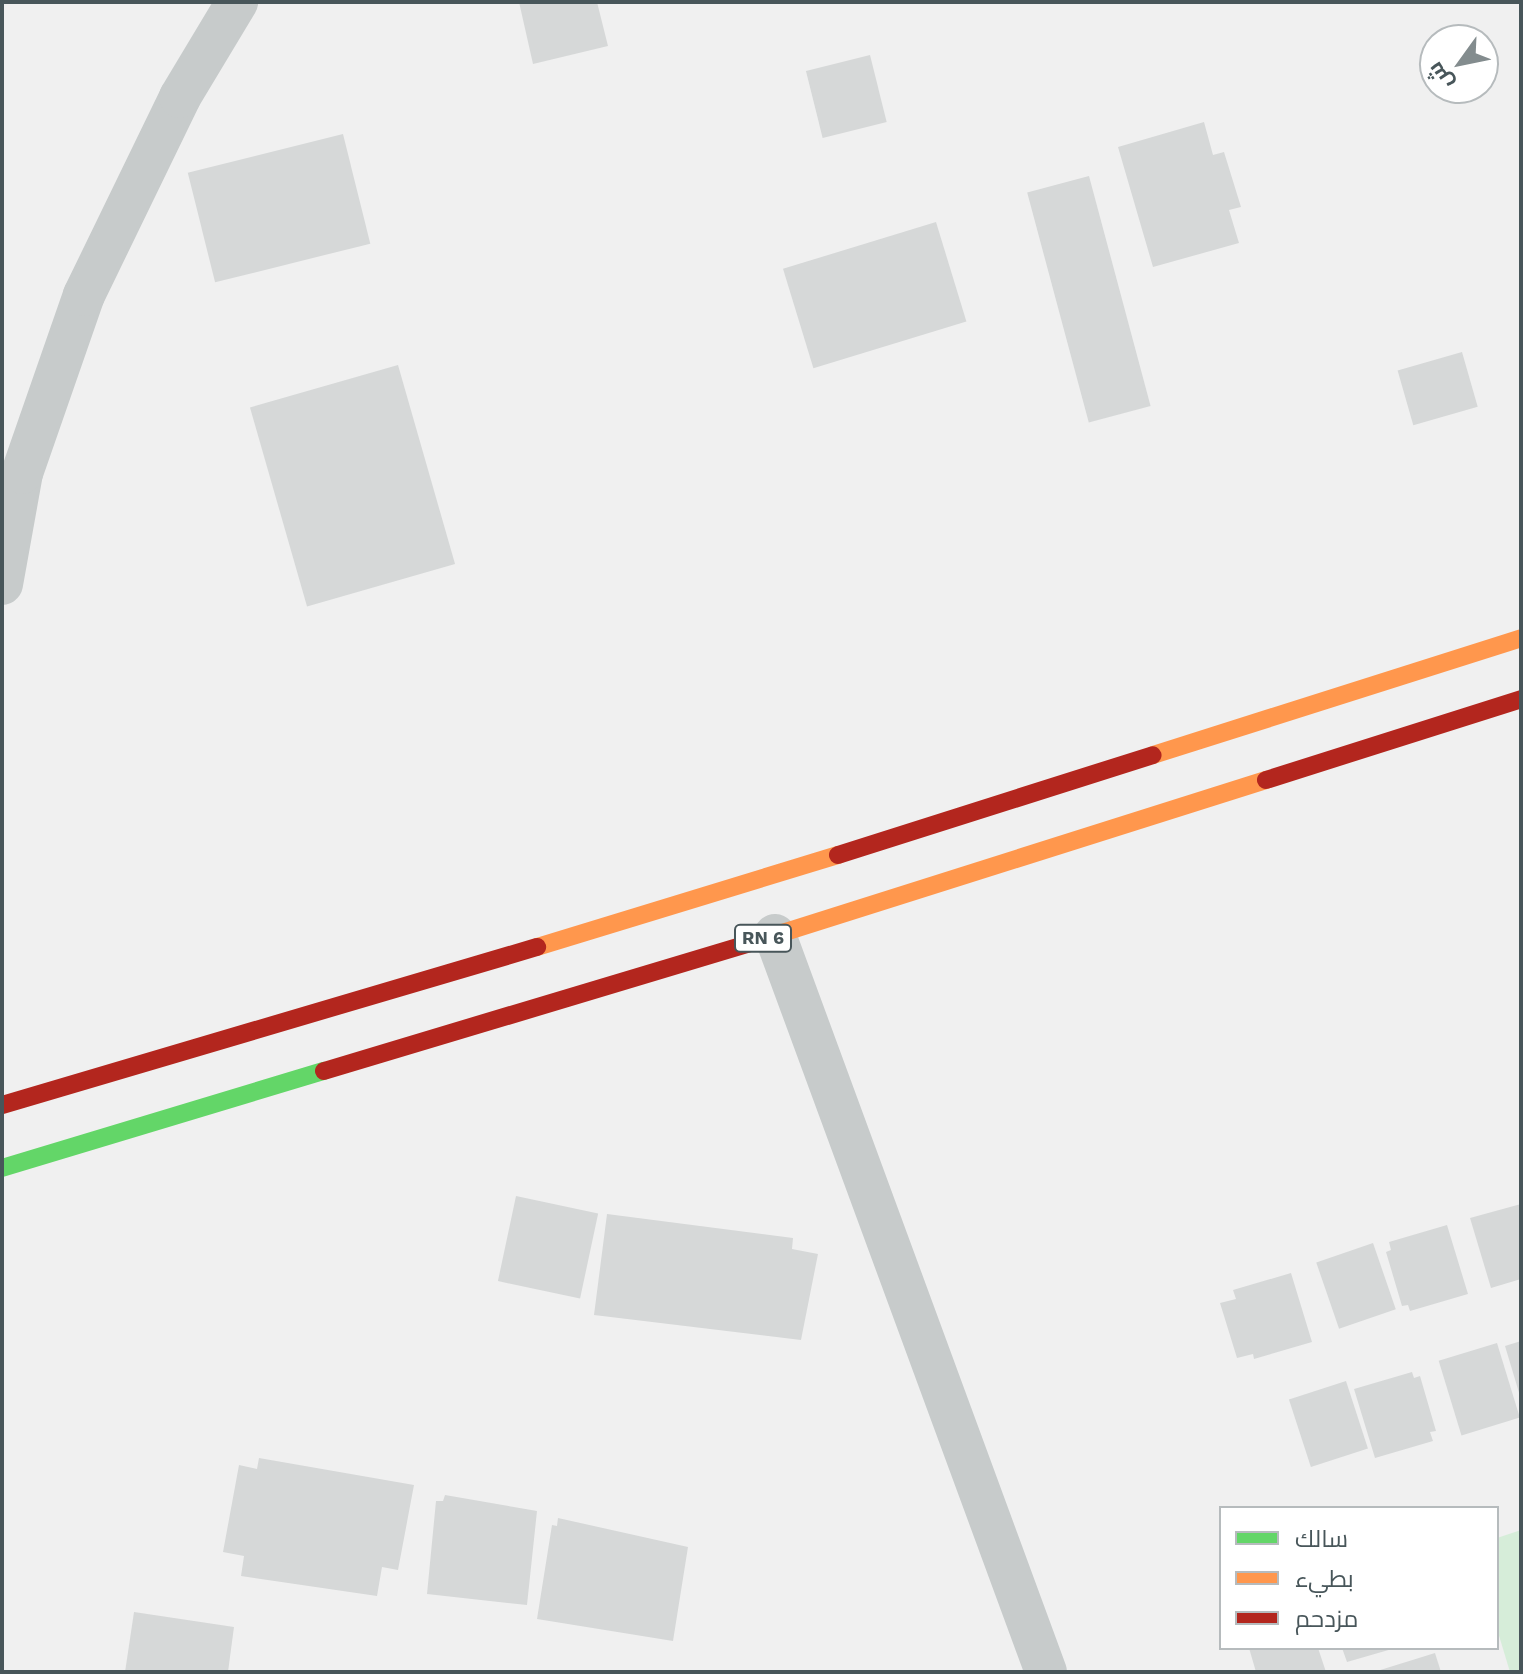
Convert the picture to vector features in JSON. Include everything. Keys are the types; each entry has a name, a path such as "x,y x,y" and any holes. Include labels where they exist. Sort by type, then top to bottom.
{"main road":[{"path":"2,1105 728,890 1521,638"},
{"name":"RN 6","path":"2,1168 775,935 1521,699"}],"street":[{"path":"2,584 22,473 84,295 180,97 237,2"},
{"path":"775,935 1046,1672"}],"green space":[{"path":"1521,1530 1521,1672 1510,1672 1499,1636 1499,1537"}],"building":[{"path":"519,2 597,2 608,46 533,64"},
{"path":"870,55 887,122 823,138 806,71"},
{"path":"1204,122 1213,155 1224,152 1241,207 1229,210 1239,243 1153,267 1118,147"},
{"path":"343,134 370,244 215,282 188,173"},
{"path":"1089,176 1151,406 1089,422 1027,193"},
{"path":"936,222 966,321 813,368 783,269"},
{"path":"1462,352 1478,407 1413,425 1398,370"},
{"path":"398,365 455,564 307,606 250,407"},
{"path":"516,1196 598,1213 580,1299 498,1281"},
{"path":"1521,1204 1521,1279 1491,1288 1470,1218"},
{"path":"607,1214 793,1238 792,1249 818,1254 801,1340 594,1315"},
{"path":"1447,1225 1468,1294 1410,1311 1408,1305 1402,1306 1386,1252 1391,1250 1389,1242"},
{"path":"1373,1243 1396,1309 1339,1329 1316,1263"},
{"path":"1291,1273 1312,1342 1254,1359 1253,1354 1237,1358 1220,1303 1236,1299 1233,1290"},
{"path":"1521,1341 1521,1396 1520,1396 1505,1346"},
{"path":"1497,1343 1520,1418 1461,1435 1439,1361"},
{"path":"1412,1372 1414,1378 1420,1376 1436,1431 1430,1432 1433,1441 1375,1458 1354,1389"},
{"path":"1346,1381 1368,1449 1311,1467 1289,1400"},
{"path":"259,1458 414,1485 398,1570 382,1567 377,1596 241,1576 244,1556 223,1552 239,1465 257,1469"},
{"path":"445,1495 537,1511 527,1605 427,1594 436,1501 443,1501"},
{"path":"558,1518 688,1547 673,1641 537,1619 552,1525 557,1526"},
{"path":"134,1612 234,1627 228,1672 125,1672"},
{"path":"1250,1650 1319,1650 1326,1672 1256,1672"},
{"path":"1343,1650 1389,1650 1347,1662"},
{"path":"1435,1653 1441,1672 1377,1672 1377,1671"}],"traffic: fast":[{"path":"2,1168 324,1071"}],"traffic: slow":[{"path":"1153,755 1521,638"},
{"path":"760,940 1266,780"},
{"path":"537,947 838,855"}],"traffic: jam":[{"path":"1266,780 1521,699"},
{"path":"838,855 1153,755"},
{"path":"324,1071 760,940"},
{"path":"2,1105 537,947"}]}
